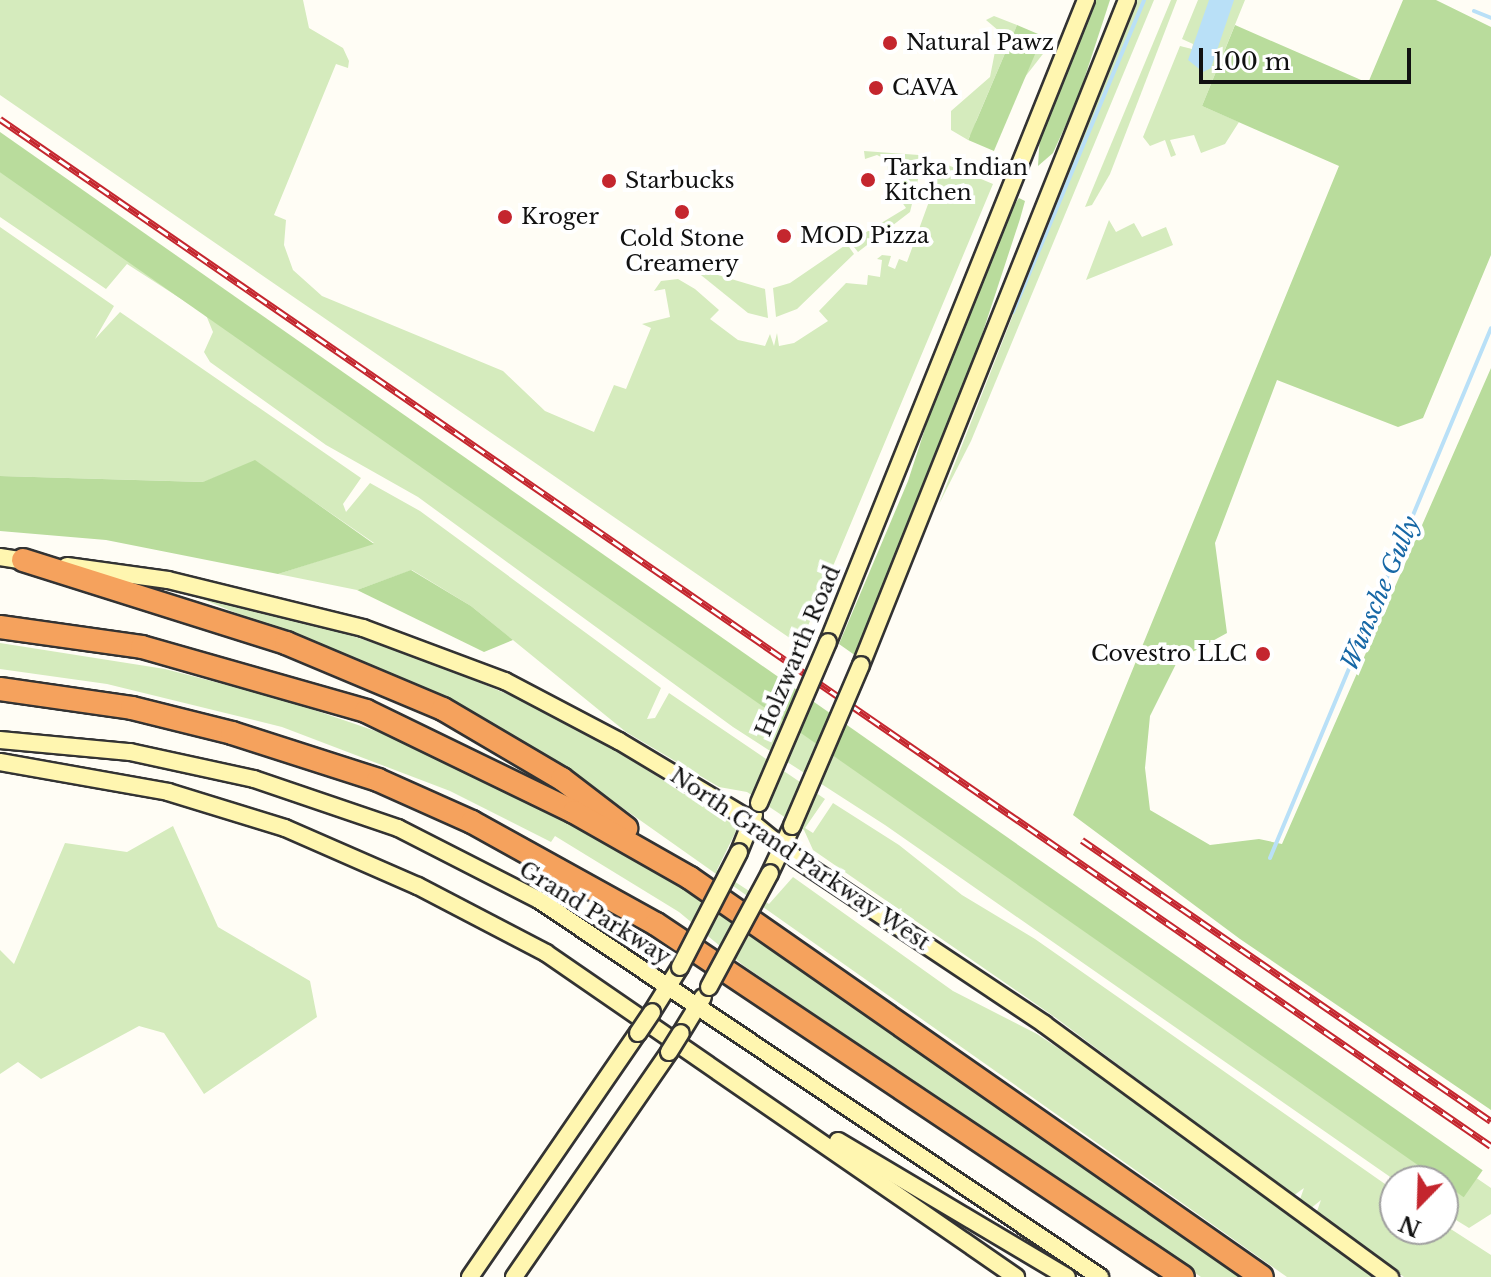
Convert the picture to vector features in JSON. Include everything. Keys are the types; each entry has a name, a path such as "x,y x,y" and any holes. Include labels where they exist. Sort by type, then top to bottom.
{"highway":[{"path":"23,560 286,643 443,709 562,779 690,878 1262,1277"},
{"path":"0,627 142,647 366,711 574,812 690,878"},
{"path":"0,689 132,708 232,733 364,775 472,822 656,924 1183,1277"}],"main road":[{"name":"Holzwarth Road","path":"470,1277 652,1012 680,967 739,852 828,642 1086,0"},
{"path":"514,1277 699,1005 770,873 861,665 1127,0"},
{"name":"North Grand Parkway West","path":"0,557 168,580 363,628 505,681 644,755 751,822 782,847 1044,1024 1390,1277"},
{"name":"Grand Parkway","path":"0,740 130,752 254,779 398,828 539,900 1100,1277"},
{"path":"0,762 168,792 285,828 418,886 546,953 1016,1277"},
{"path":"726,1075 1067,1277"}],"green space":[{"path":"0,0 303,0 309,28 343,48 349,61 348,68 336,64 274,215 286,220 284,245 293,270 322,296 503,371 545,411 594,432 614,385 626,389 651,328 642,324 670,317 665,289 654,291 661,281 678,279 695,289 719,310 710,319 738,340 765,346 770,334 774,346 777,333 779,346 794,343 828,321 819,311 846,283 867,285 868,275 880,277 882,260 877,259 882,255 891,256 888,266 895,269 899,259 907,262 943,163 993,184 800,645 0,95"},
{"path":"1096,0 1110,0 1078,98 1053,153 1038,166 1040,134"},
{"path":"1136,0 1154,0 971,441 939,504"},
{"path":"1171,0 1177,0 1110,174 1092,205 1085,207"},
{"path":"1198,0 1245,0 1202,106 1239,122 1225,144 1201,153 1194,135 1170,140 1176,155 1171,157 1165,140 1150,146 1143,137 1180,46 1192,49 1193,44 1182,39"},
{"path":"1403,0 1436,0 1491,27 1491,255 1423,418 1398,427 1277,380 1215,543 1227,633 1178,660 1150,716 1145,768 1150,810 1210,845 1259,839 1282,844 1491,368 1491,1110 1240,939 1073,815 1339,166 1202,106 1235,25 1368,83"},
{"path":"994,16 1017,25 968,140 951,130 951,111 990,77 999,31 986,20"},
{"path":"1017,25 1043,36 994,151 968,140"},
{"path":"1043,36 1052,43 975,140 967,134"},
{"path":"0,132 1483,1170 1464,1197 1459,1194 1459,1165 1418,1165 0,172"},
{"path":"864,151 919,155 921,167 910,212 858,252 850,242 906,208 889,184 887,160 877,155 865,159"},
{"path":"0,165 1457,1165 1379,1165 1379,1169 885,825 733,727 418,497 326,445 210,362 204,352 213,332 206,315 127,264 106,289 0,217"},
{"path":"1019,198 1025,201 1020,219 975,356 856,656 839,644 908,481 935,398 1008,214"},
{"path":"1109,220 1116,232 1134,223 1142,237 1166,227 1173,245 1086,280"},
{"path":"0,227 114,306 95,339 120,312 361,478 343,504 346,512 370,483 420,511 661,688 647,719 655,718 669,693 825,799 805,828 813,833 833,803 899,845 962,895 1035,939 1379,1180 1379,1245 1459,1245 1459,1234 1491,1255 1491,1277 1404,1277 1316,1214 1321,1200 1310,1209 1299,1202 1304,1188 1293,1196 1056,1018 813,850 804,830 747,792 719,787 626,732 471,606 412,570 357,590 278,574 374,543 255,461 204,482 0,476"},
{"path":"847,244 854,254 797,309 776,317 773,288 790,283"},
{"path":"691,267 765,289 768,318 748,313"},
{"path":"255,460 374,544 278,574 106,540 0,531 0,476 203,482"},
{"path":"411,570 471,606 513,640 484,652 357,590"},
{"path":"198,597 302,620 415,656 524,701 620,753 734,825 736,831 717,870 769,904 793,877 953,991 1037,1034 1100,1076 1375,1277 1287,1277 552,758 459,707"},
{"path":"0,643 165,669 285,700 393,737 505,786 692,893 1245,1277 1201,1277 744,966 679,912 555,836 551,842 450,791 282,727 107,684 0,669"},
{"path":"173,826 218,927 310,981 317,1017 204,1094 164,1033 139,1026 41,1079 18,1062 0,1074 0,950 14,964 65,843 127,852"},
{"path":"1459,1166 1491,1188 1491,1214 1469,1228 1459,1222"}],"water":[{"path":"1209,0 1234,0 1211,68 1203,72 1188,60"}],"waterway":[{"path":"1013,312 1144,0"},
{"path":"1474,11 1491,18"},
{"name":"Wunsche Gully","path":"1270,858 1491,328"}],"railway":[{"path":"0,119 1491,1146"},
{"path":"1082,840 1491,1121"}],"place":[{"name":"Natural Pawz","path":"890,43"},
{"name":"CAVA","path":"876,88"},
{"name":"Tarka Indian Kitchen","path":"868,180"},
{"name":"Starbucks","path":"609,181"},
{"name":"Cold Stone Creamery","path":"682,212"},
{"name":"Kroger","path":"505,217"},
{"name":"MOD Pizza","path":"784,236"},
{"name":"Covestro LLC","path":"1263,654"}]}
